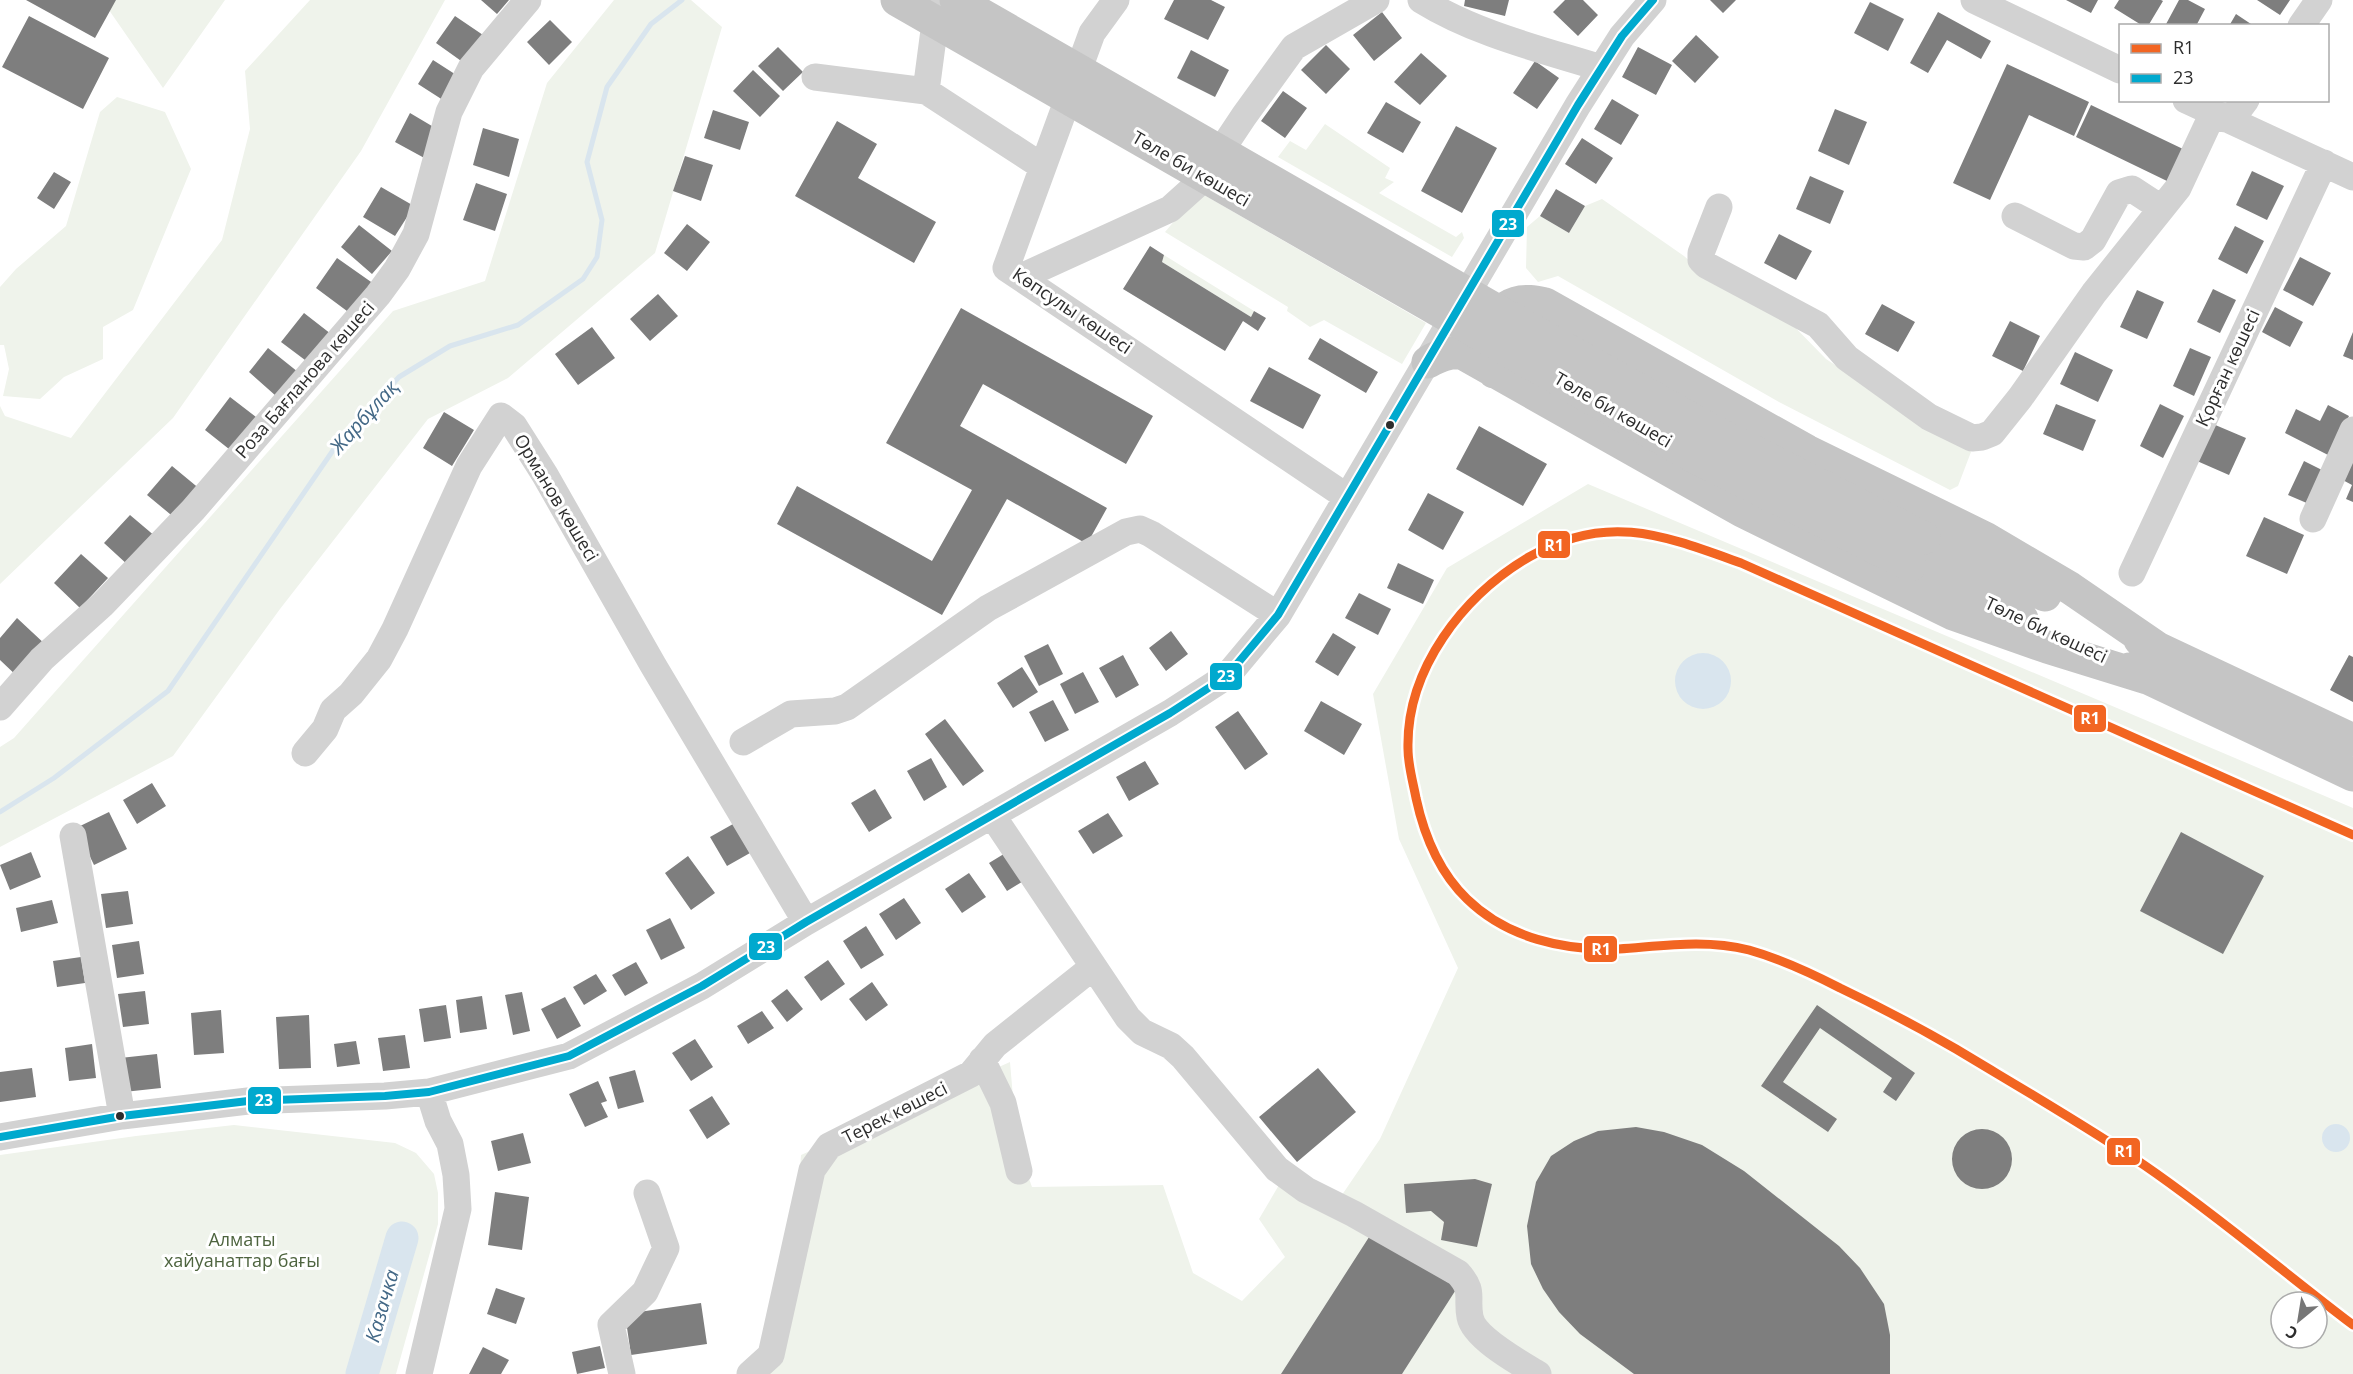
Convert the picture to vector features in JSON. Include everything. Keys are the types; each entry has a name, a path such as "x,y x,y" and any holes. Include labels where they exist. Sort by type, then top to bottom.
{"main road":[{"name":"Төле би көшесі","path":"897,0 1691,455 1917,552 2153,663 2353,775"},
{"name":"Төле би көшесі","path":"956,0 1496,310 1707,428 1917,552"},
{"path":"1494,372 1488,361 1487,345 1489,332 1497,317 1514,304 1530,301 1545,304 1807,451 1985,538 2070,588 2153,663"},
{"path":"1428,362 1451,352 1462,353 1742,511 1953,614 2047,647 2153,663"},
{"name":"Төле би көшесі","path":"2153,663 2353,740"}],"street":[{"name":"Роза Бағланова көшесі","path":"0,707 42,660 103,604 193,510 378,295 397,269 416,234 449,112 471,68 528,0"},
{"path":"926,91 938,0"},
{"name":"Көпсулы көшесі","path":"1116,0 1092,33 1006,268 1347,497"},
{"path":"1021,277 1170,209 1200,182 1294,47 1376,0"},
{"path":"1421,0 1446,16 1502,38 1601,68"},
{"path":"0,1137 122,1116 248,1101 385,1096 429,1092 569,1056 702,986 806,922 1170,713 1227,676 1278,615 1601,68 1622,36 1653,0"},
{"path":"1974,0 2119,69"},
{"path":"2302,24 2319,0"},
{"path":"815,77 926,91 1043,166"},
{"path":"2190,102 2353,177"},
{"path":"1719,207 1701,253 1701,260 1706,266 1818,325 1847,358 1929,417 1972,438 1982,437 1992,433 2020,398 2094,293 2178,188 2219,116 2237,112 2244,102"},
{"name":"Қорған көшесі","path":"2132,573 2324,164"},
{"path":"2015,216 2074,246 2084,247 2093,240 2119,193 2132,189 2161,208"},
{"name":"Орманов көшесі","path":"305,753 325,729 333,710 351,694 379,659 395,629 469,466 501,416 514,426 545,475 653,665 806,922"},
{"path":"2313,519 2353,430"},
{"path":"743,742 791,714 835,711 847,707 988,608 1126,531 1140,529 1151,534 1278,615"},
{"path":"992,815 1128,1018 1142,1032 1170,1046 1183,1057 1277,1169 1306,1190 1354,1214 1458,1273 1468,1284 1470,1317 1474,1326 1491,1343 1538,1374"},
{"path":"73,836 122,1116"},
{"name":"Терек көшесі","path":"750,1374 771,1354 812,1170 829,1146 971,1074 995,1045 1093,967"},
{"path":"982,1060 1003,1103 1019,1172"},
{"path":"419,1374 458,1209 456,1175 450,1143 438,1121 429,1092"},
{"path":"622,1374 611,1326 645,1292 666,1248 647,1193"}],"green space":[{"path":"102,0 225,0 163,88"},
{"path":"310,0 445,0 361,151 173,418 0,584 0,406 5,416 71,438 222,240 250,129 245,71"},
{"path":"614,0 691,0 722,27 655,253 508,378 428,419 280,609 173,756 0,847 0,747 14,738 393,311 485,281 547,83"},
{"path":"117,97 165,112 191,169 133,310 103,327 103,359 64,377 40,399 3,396 9,369 4,345 0,345 0,287 16,269 66,226 100,112"},
{"path":"1325,124 1390,168 1385,178 1394,182 1379,193 1456,237 1462,232 1464,238 1452,257 1278,157 1290,141 1306,150"},
{"path":"1199,192 1426,323 1402,364 1324,320 1310,327 1287,311 1288,307 1165,232"},
{"path":"1602,199 1692,263 1782,314 1826,359 1967,447 1971,452 1958,486 1950,490 1779,402 1558,276 1538,282 1526,268 1527,227 1540,216 1569,233 1585,206"},
{"path":"1164,255 1254,311 1251,317 1162,262"},
{"path":"1588,484 2353,808 2353,1374 770,1374 792,1287 801,1155 1010,1062 1017,1145 1032,1187 1163,1185 1193,1273 1242,1301 1285,1257 1259,1219 1279,1185 1329,1214 1380,1139 1458,968 1399,839 1373,694 1447,568"},
{"name":"Алматы хайуанаттар бағы","path":"234,1125 395,1143 416,1153 434,1174 438,1193 438,1224 396,1374 0,1374 0,1155"}],"shaded area":[{"path":"1703,653 1723,661 1731,681 1723,701 1703,709 1683,701 1675,681 1683,661"},
{"path":"2336,1124 2346,1128 2350,1138 2346,1148 2336,1152 2326,1148 2322,1138 2326,1128"}],"building":[{"path":"26,0 116,0 95,38"},
{"path":"481,0 509,0 497,14"},
{"path":"1174,0 1211,0 1225,7 1208,40 1164,19"},
{"path":"1465,0 1509,0 1505,16 1464,6"},
{"path":"1565,0 1583,0 1598,15 1578,36 1553,12"},
{"path":"1710,0 1736,0 1723,13"},
{"path":"2066,0 2098,0 2091,13"},
{"path":"2119,0 2163,1 2149,24 2140,24 2114,8"},
{"path":"2179,0 2188,0 2205,9 2197,24 2166,24"},
{"path":"2257,0 2290,0 2280,15"},
{"path":"1870,2 1904,19 1888,51 1854,33"},
{"path":"1382,12 1402,38 1374,61 1353,35"},
{"path":"1938,12 1991,41 1981,59 1947,40 1928,73 1910,63"},
{"path":"2236,14 2251,24 2230,24"},
{"path":"29,16 109,58 83,109 2,67"},
{"path":"455,16 483,35 464,63 436,43"},
{"path":"550,20 572,42 549,65 527,42"},
{"path":"1696,35 1719,57 1695,83 1672,61"},
{"path":"1326,45 1350,69 1326,94 1301,70"},
{"path":"778,47 803,72 783,91 758,66"},
{"path":"1638,47 1672,65 1656,95 1622,77"},
{"path":"1191,50 1229,70 1215,97 1177,78"},
{"path":"1421,53 1447,76 1420,105 1394,82"},
{"path":"433,60 461,78 446,102 418,84"},
{"path":"1535,61 1559,78 1537,109 1513,93"},
{"path":"2007,64 2089,102 2074,136 2029,115 1990,200 1953,183"},
{"path":"753,70 780,96 760,117 733,91"},
{"path":"1283,91 1307,108 1285,138 1261,121"},
{"path":"1612,99 1639,115 1621,145 1594,129"},
{"path":"1386,102 1421,122 1403,153 1367,133"},
{"path":"2091,105 2183,149 2167,181 2076,137"},
{"path":"1835,109 1867,122 1849,165 1818,151"},
{"path":"713,110 749,122 740,150 704,138"},
{"path":"410,113 442,132 428,160 395,142"},
{"path":"837,121 877,144 858,178 936,222 914,263 795,196"},
{"path":"1456,126 1497,148 1462,213 1421,191"},
{"path":"483,128 519,139 509,177 473,165"},
{"path":"1582,138 1613,158 1596,184 1565,164"},
{"path":"685,156 713,165 701,201 673,191"},
{"path":"2252,171 2284,186 2267,220 2236,205"},
{"path":"54,172 71,182 54,209 37,198"},
{"path":"1810,176 1844,191 1830,224 1796,209"},
{"path":"476,183 507,194 495,231 463,220"},
{"path":"381,187 414,206 395,236 363,217"},
{"path":"1556,189 1585,206 1569,233 1540,216"},
{"path":"687,224 710,242 687,271 664,253"},
{"path":"359,225 392,251 372,274 341,247"},
{"path":"2235,226 2264,241 2247,274 2218,259"},
{"path":"1779,234 1812,251 1796,280 1764,263"},
{"path":"1150,246 1164,255 1162,262 1251,317 1254,311 1266,318 1258,331 1243,321 1225,351 1123,289"},
{"path":"2300,257 2331,273 2313,306 2283,290"},
{"path":"337,258 374,284 351,314 316,288"},
{"path":"2213,289 2236,300 2220,333 2197,322"},
{"path":"2137,290 2164,302 2147,339 2120,327"},
{"path":"658,294 678,316 650,341 630,319"},
{"path":"1882,304 1915,322 1898,352 1865,334"},
{"path":"2275,307 2303,322 2290,347 2262,332"},
{"path":"961,308 1153,416 1126,464 983,384 960,426 1107,508 1087,544 1007,499 942,615 777,524 797,486 932,561 972,490 886,443"},
{"path":"304,313 331,334 309,363 281,342"},
{"path":"2010,321 2040,336 2023,371 1992,356"},
{"path":"592,327 615,358 578,385 555,354"},
{"path":"2353,332 2353,360 2343,356"},
{"path":"1320,338 1378,372 1366,393 1308,359"},
{"path":"268,348 298,372 276,396 249,372"},
{"path":"2190,348 2211,357 2194,396 2173,386"},
{"path":"2075,352 2113,370 2098,402 2060,384"},
{"path":"1269,367 1321,395 1303,429 1250,401"},
{"path":"230,397 260,420 234,453 205,430"},
{"path":"2056,404 2096,420 2083,451 2043,434"},
{"path":"2160,404 2184,416 2163,458 2140,446"},
{"path":"2328,405 2349,416 2330,456 2285,433 2296,409 2320,421"},
{"path":"444,412 474,430 452,466 423,448"},
{"path":"2213,424 2246,438 2229,475 2197,461"},
{"path":"1479,426 1547,464 1523,506 1456,469"},
{"path":"2353,449 2353,502 2346,499 2352,485 2339,478"},
{"path":"2304,461 2324,471 2309,504 2288,495"},
{"path":"172,466 201,490 176,519 147,495"},
{"path":"1428,493 1464,512 1443,550 1408,530"},
{"path":"130,515 156,537 129,566 104,543"},
{"path":"2264,517 2304,535 2287,574 2246,556"},
{"path":"81,554 108,578 80,608 54,583"},
{"path":"1398,563 1434,580 1423,604 1387,588"},
{"path":"1359,593 1391,609 1378,635 1345,618"},
{"path":"17,618 47,646 19,678 0,660 0,638"},
{"path":"1171,631 1188,654 1166,671 1149,648"},
{"path":"1333,633 1356,647 1338,676 1315,662"},
{"path":"1048,644 1063,674 1039,686 1024,656"},
{"path":"1123,655 1139,685 1116,698 1099,668"},
{"path":"2349,655 2353,657 2353,702 2330,690"},
{"path":"1022,667 1038,692 1013,708 997,683"},
{"path":"1083,672 1099,702 1075,714 1060,684"},
{"path":"1053,700 1069,730 1045,742 1029,712"},
{"path":"1321,701 1362,724 1344,755 1304,731"},
{"path":"1238,711 1268,754 1245,770 1215,727"},
{"path":"945,719 984,771 963,786 925,734"},
{"path":"931,758 947,787 924,801 907,771"},
{"path":"1145,761 1159,784 1129,801 1116,777"},
{"path":"152,783 166,806 137,824 123,800"},
{"path":"875,789 892,818 869,832 851,803"},
{"path":"109,812 127,849 94,865 76,828"},
{"path":"1108,813 1123,836 1093,854 1078,831"},
{"path":"733,824 750,853 727,866 710,837"},
{"path":"2181,832 2264,876 2223,954 2140,911"},
{"path":"1012,849 1030,877 1007,891 989,863"},
{"path":"31,852 41,877 10,890 0,865"},
{"path":"688,856 715,893 691,910 665,873"},
{"path":"969,873 986,897 962,913 945,889"},
{"path":"128,891 133,924 106,928 101,894"},
{"path":"904,898 921,923 896,940 879,914"},
{"path":"52,900 58,923 21,932 16,908"},
{"path":"670,918 685,948 661,960 646,930"},
{"path":"866,926 884,955 861,969 843,941"},
{"path":"139,941 144,974 117,978 112,945"},
{"path":"81,957 85,983 57,987 53,961"},
{"path":"828,960 845,984 821,1001 804,977"},
{"path":"636,962 648,983 625,996 612,975"},
{"path":"596,974 607,991 584,1005 573,987"},
{"path":"872,982 888,1005 866,1021 849,999"},
{"path":"787,989 803,1009 787,1022 771,1001"},
{"path":"145,991 149,1024 123,1027 118,994"},
{"path":"522,992 530,1031 513,1035 505,995"},
{"path":"482,996 487,1029 460,1033 456,1000"},
{"path":"565,997 581,1026 557,1039 541,1009"},
{"path":"446,1005 451,1038 424,1042 419,1009"},
{"path":"1817,1005 1915,1073 1896,1101 1883,1092 1892,1078 1820,1028 1783,1082 1837,1119 1828,1132 1761,1086"},
{"path":"221,1010 224,1053 194,1055 191,1013"},
{"path":"762,1011 774,1028 748,1044 737,1026"},
{"path":"309,1015 311,1068 279,1069 276,1017"},
{"path":"405,1035 410,1068 383,1071 378,1038"},
{"path":"695,1039 713,1067 691,1081 672,1053"},
{"path":"356,1041 360,1064 337,1067 334,1044"},
{"path":"92,1044 96,1078 69,1081 65,1048"},
{"path":"157,1054 161,1088 124,1092 120,1058"},
{"path":"32,1068 36,1097 0,1102 0,1072"},
{"path":"1318,1068 1356,1112 1297,1162 1259,1117"},
{"path":"635,1070 644,1102 618,1109 609,1077"},
{"path":"598,1081 607,1101 601,1103 608,1117 585,1127 569,1094"},
{"path":"712,1096 730,1124 707,1139 689,1110"},
{"path":"1636,1127 1664,1132 1702,1145 1744,1171 1839,1246 1860,1268 1884,1304 1890,1335 1890,1374 1634,1374 1580,1334 1559,1312 1543,1289 1531,1264 1527,1226 1536,1182 1551,1156 1574,1141 1598,1131"},
{"path":"1982,1129 1999,1134 2007,1142 2012,1159 2007,1176 1999,1184 1982,1189 1965,1184 1957,1176 1952,1159 1957,1142 1965,1134"},
{"path":"523,1133 531,1163 498,1171 491,1141"},
{"path":"1475,1179 1492,1184 1477,1247 1441,1240 1444,1222 1431,1211 1406,1213 1404,1184"},
{"path":"495,1192 529,1197 522,1250 488,1245"},
{"path":"1371,1234 1457,1288 1402,1374 1281,1374"},
{"path":"496,1288 525,1298 516,1324 487,1314"},
{"path":"701,1303 707,1344 631,1355 625,1314"},
{"path":"600,1346 605,1368 577,1374 572,1352"},
{"path":"483,1347 509,1360 501,1374 469,1374"}],"waterway":[{"name":"Жарбұлақ","path":"0,812 54,778 168,691 336,446 399,377 450,346 518,325 583,279 597,257 602,220 587,162 607,87 651,24 682,0"},
{"name":"Казачка","path":"362,1374 402,1238"}],"transit line":[{"name":"23","path":"0,1137 122,1116 248,1101 385,1096 429,1092 569,1056 702,986 806,922 1170,713 1227,676 1278,615 1578,105 1622,36 1653,0"},
{"name":"R1","path":"2353,835 1741,563 1686,544 1635,533 1610,532 1584,535 1557,543 1529,557 1482,592 1461,614 1428,663 1417,691 1410,719 1408,749 1410,767 1419,812 1428,839 1448,877 1457,888 1467,899 1500,924 1537,939 1578,948 1619,949 1700,944 1733,947 1773,958 1818,977 1942,1041 2121,1150 2198,1204 2353,1325"}]}
